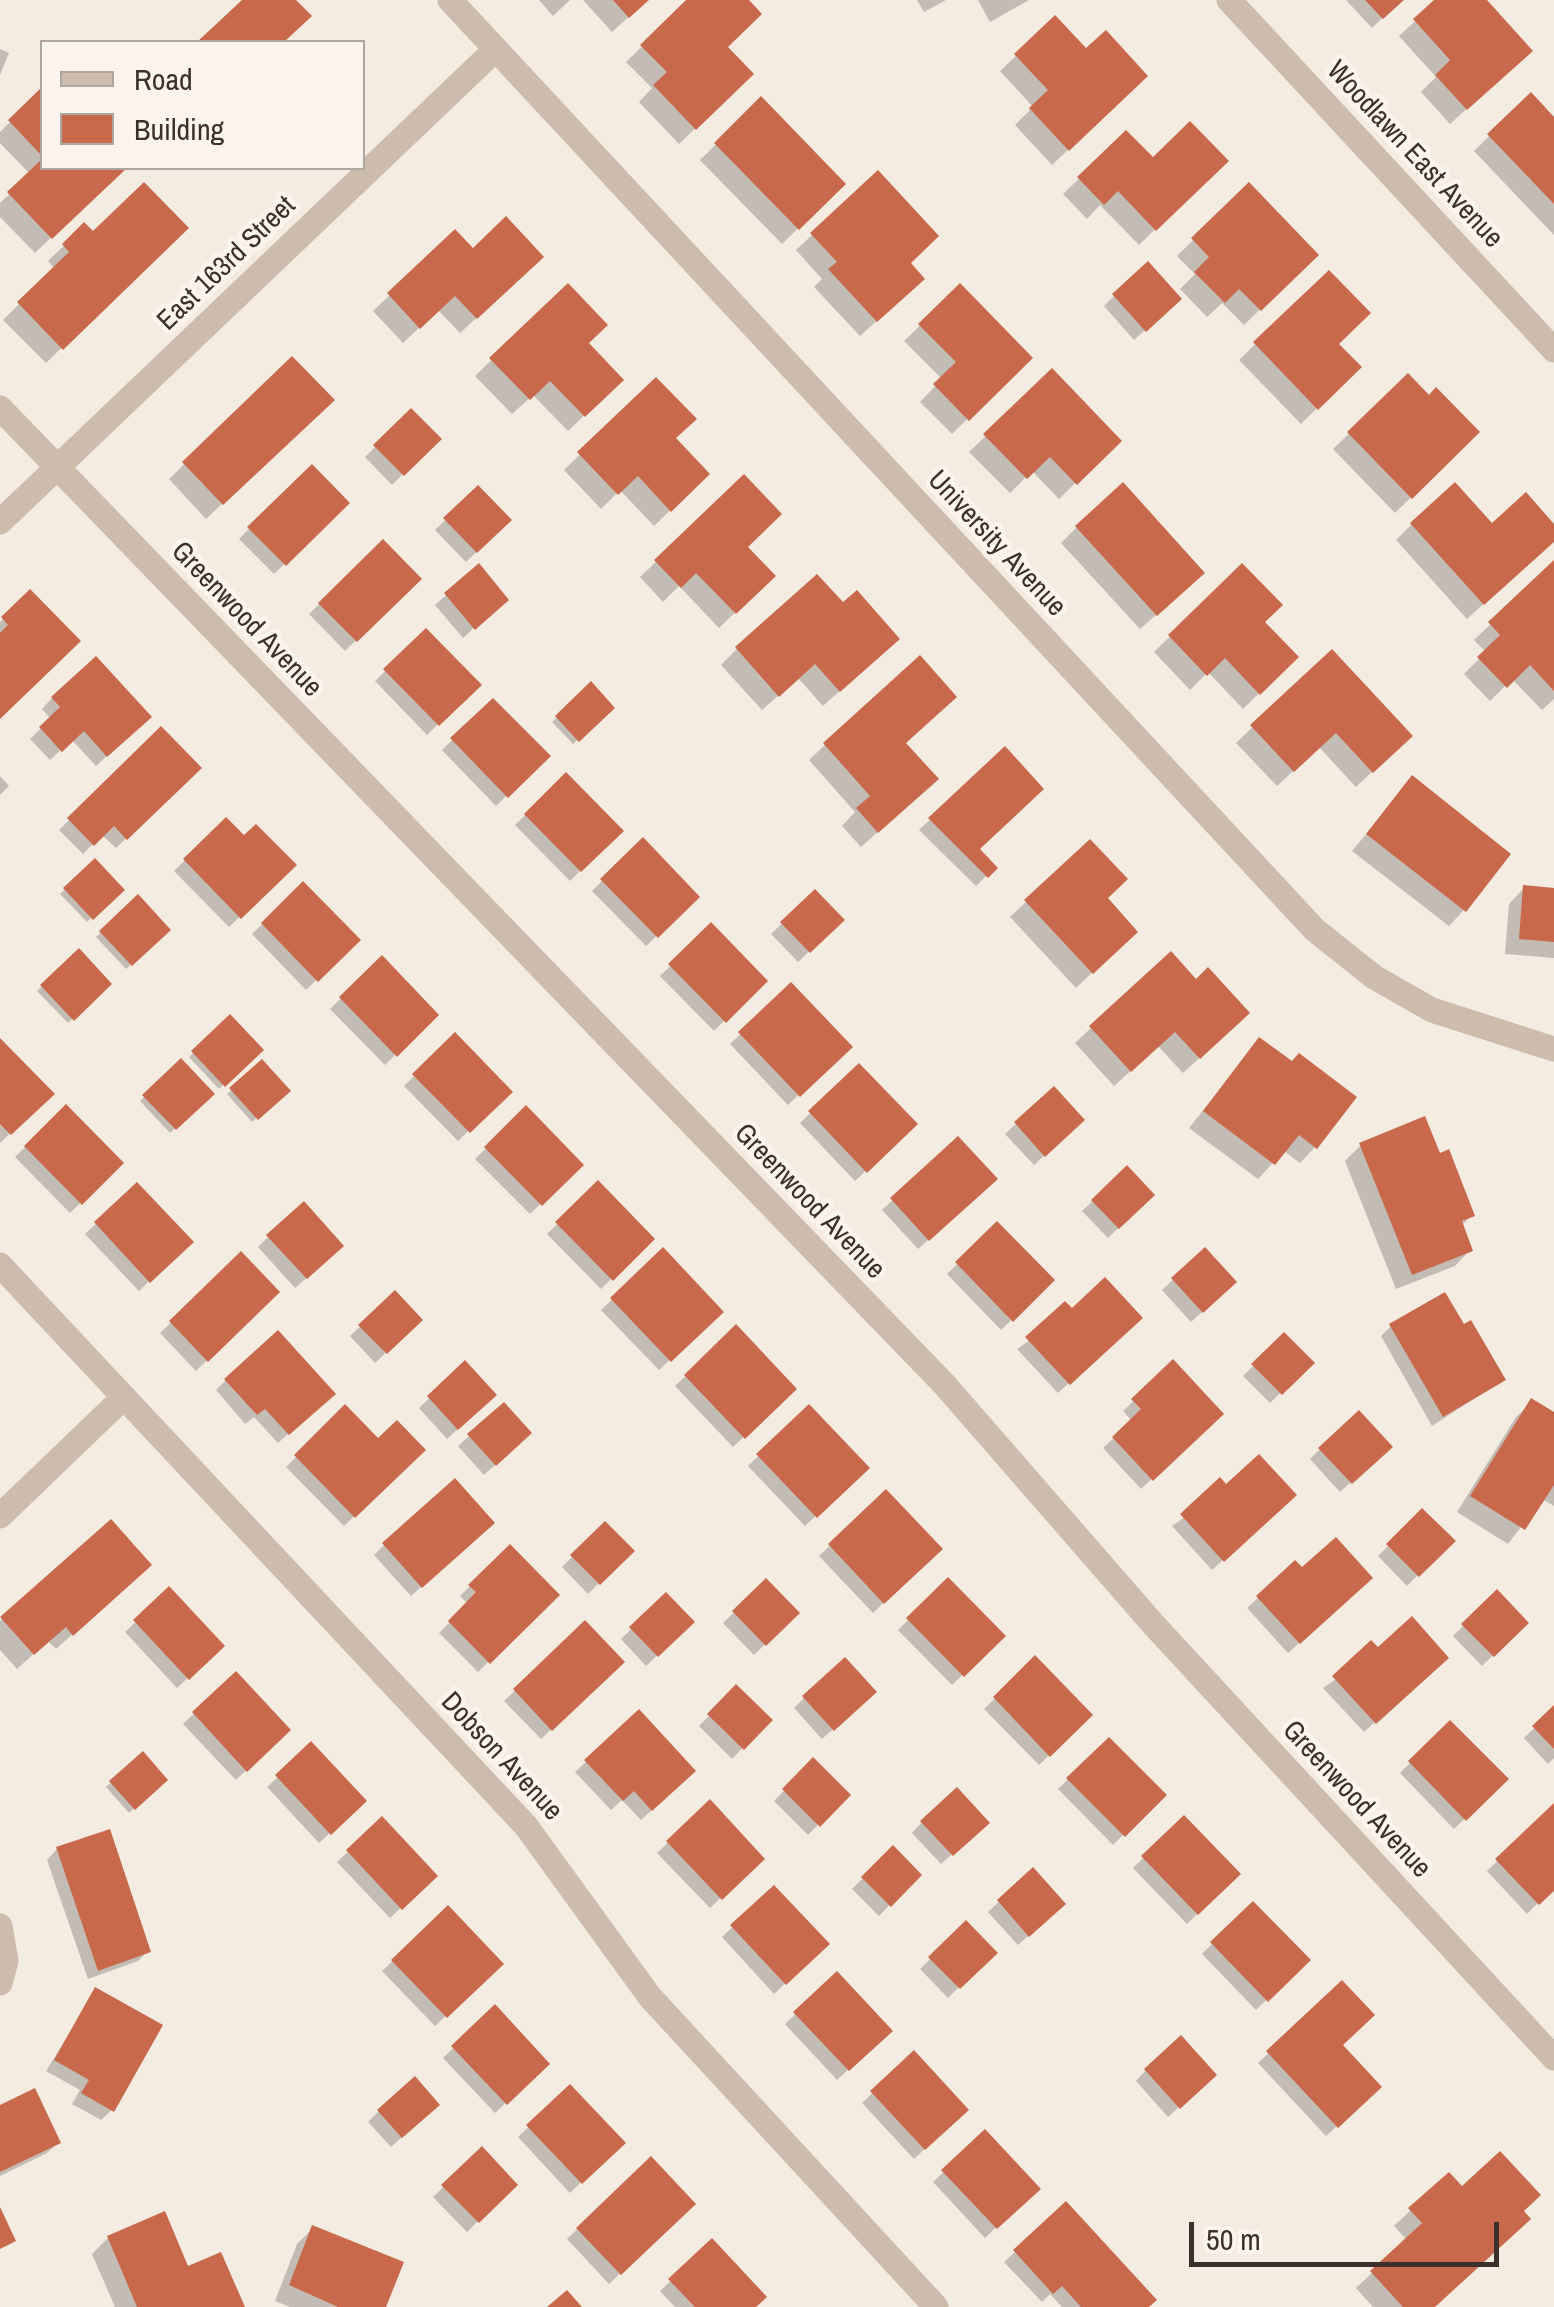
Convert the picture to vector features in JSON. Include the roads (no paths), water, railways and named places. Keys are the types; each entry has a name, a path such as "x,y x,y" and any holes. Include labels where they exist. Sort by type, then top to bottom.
{"street":[{"name":"University Avenue","path":"450,0 1315,930 1374,978 1432,1010 1554,1048"},
{"name":"Woodlawn East Avenue","path":"1229,0 1554,350"},
{"name":"East 163rd Street","path":"0,522 494,50"},
{"name":"Greenwood Avenue","path":"0,408 944,1384 1153,1624 1554,2058"},
{"name":"Dobson Avenue","path":"0,1265 526,1826 650,1997 936,2307"},
{"path":"0,1516 124,1397"},
{"path":"0,1926 6,1961 0,1982"}]}
